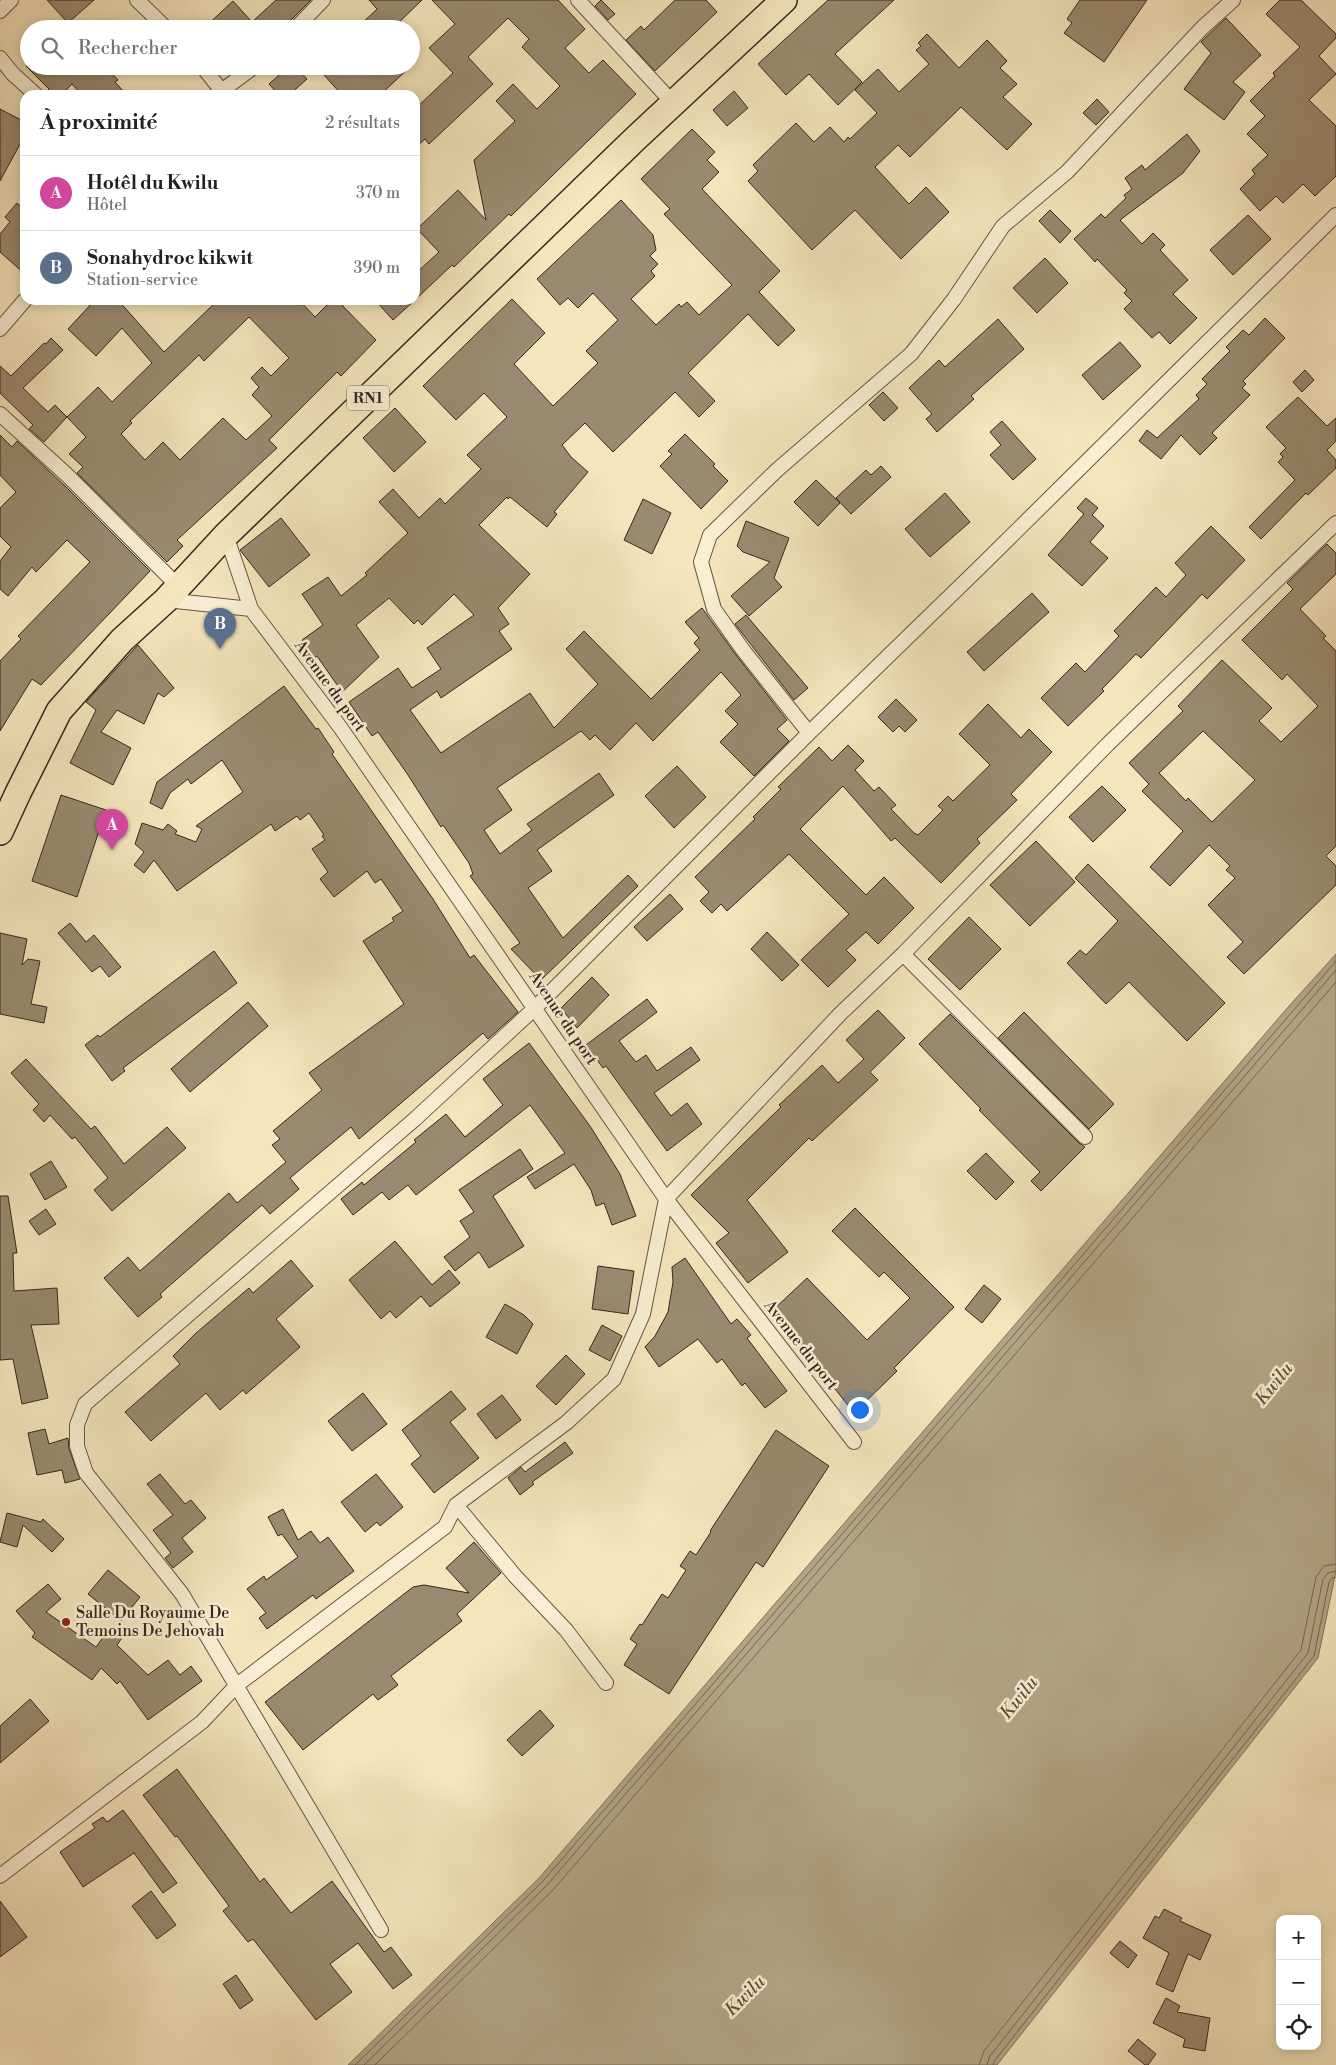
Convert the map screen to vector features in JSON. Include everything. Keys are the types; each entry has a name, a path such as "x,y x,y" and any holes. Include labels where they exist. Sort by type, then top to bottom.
{"highway":[{"name":"RN1","path":"0,832 59,711 122,640 172,593 226,535 673,103 784,0"}],"street":[{"path":"0,11 11,0"},
{"path":"137,0 158,20"},
{"path":"304,20 323,0"},
{"path":"578,0 673,103"},
{"path":"809,733 743,650 714,609 702,562 710,535 777,470 911,354 954,298 1003,226 1067,172 1202,28 1233,0"},
{"path":"0,58 13,74 31,90"},
{"path":"208,75 217,90"},
{"path":"221,90 242,75"},
{"path":"381,1930 182,1594 86,1473 77,1446 77,1425 85,1404 415,1119 535,1008 809,733 983,564 1336,214"},
{"path":"0,329 21,305"},
{"path":"0,414 67,476 172,593 251,609"},
{"path":"0,1876 202,1722 237,1685 444,1527 456,1505 566,1423 614,1379 643,1314 666,1199 840,1014 903,954 1107,744 1336,523"},
{"name":"Avenue du port","path":"226,535 251,609 340,727 666,1199 854,1442"},
{"path":"903,954 1086,1137"},
{"path":"456,1505 515,1576 566,1630 606,1684"}],"water":[{"name":"Kwilu","path":"1336,954 1336,1571 1318,1658 997,2065 348,2065 539,1878 1289,1006"}],"building":[{"path":"47,0 94,0 71,20 65,20"},
{"path":"276,0 311,0 291,20 254,20"},
{"path":"369,0 422,0 401,20 365,20 377,9"},
{"path":"432,0 558,0 585,29 565,48 589,73 603,60 636,94 511,216 509,214 454,267 452,265 420,295 420,269 439,252 420,232 420,226 458,190 486,220 474,160 515,121 496,101 513,84 537,109 560,86 522,47 529,39 508,18 468,57 493,84 429,144 425,139 420,144 420,104 453,73 429,48 455,24"},
{"path":"601,0 615,14 608,20 595,6"},
{"path":"675,0 706,0 717,12 655,71 626,40 641,26 644,30"},
{"path":"828,0 894,0 835,54 862,82 838,105 809,74 786,95 758,64"},
{"path":"1080,0 1147,0 1104,62 1064,33 1072,23 1067,19"},
{"path":"1280,0 1301,0 1336,34 1336,38 1319,56 1336,74 1309,100 1336,126 1336,176 1315,196 1303,184 1283,203 1276,196 1260,211 1240,189 1255,174 1252,170 1268,155 1247,134 1265,116 1250,101 1275,76 1273,73 1300,47 1266,14"},
{"path":"233,1 250,20 213,20"},
{"path":"1226,18 1261,55 1233,82 1245,92 1224,120 1184,89 1211,53 1201,42"},
{"path":"927,34 959,68 987,40 1007,61 1000,68 1017,84 1003,97 1032,124 1007,150 961,107 910,157 898,145 875,167 909,204 926,187 949,212 901,259 855,210 812,250 748,181 758,171 753,165 796,123 814,142 830,127 844,142 848,137 850,139 877,113 855,90 878,69 899,92 929,64 916,50 921,46 918,43"},
{"path":"35,75 113,75 118,80 115,82 122,90 77,90 72,84 66,90 49,89"},
{"path":"279,75 303,75 307,79 295,90 274,90 269,84"},
{"path":"324,75 401,75 385,90 338,90"},
{"path":"734,91 748,108 727,126 713,110"},
{"path":"1097,99 1109,112 1096,125 1083,113"},
{"path":"0,109 20,119 20,144 0,181"},
{"path":"692,129 715,152 707,160 719,172 702,189 780,271 759,292 795,330 778,346 748,314 688,373 715,401 699,417 675,392 613,452 585,423 562,445 571,457 588,472 554,512 557,514 547,527 510,497 508,499 507,497 479,525 530,574 498,608 509,624 499,631 512,649 441,698 437,691 410,710 441,753 530,693 554,728 598,684 566,649 584,631 651,699 700,650 694,643 699,638 685,622 702,608 787,720 777,729 789,741 754,776 720,742 738,724 725,711 741,695 721,672 653,741 636,723 610,750 595,735 590,740 581,731 497,788 512,810 484,830 500,854 532,830 527,824 599,773 614,795 537,850 552,871 528,888 563,938 628,875 638,886 541,980 511,949 520,943 470,876 473,874 469,863 443,825 441,827 378,732 372,736 349,702 398,668 412,688 441,669 427,648 474,615 454,594 422,625 418,620 414,624 389,598 356,625 379,657 342,692 317,656 314,658 302,640 323,625 302,594 328,577 341,596 367,575 365,573 408,533 379,502 393,489 419,518 440,498 445,504 481,469 467,455 507,417 484,393 456,420 423,386 512,299 545,333 514,364 553,406 598,363 586,351 618,320 593,293 578,308 568,298 560,305 537,279 621,200 653,235 656,250 650,256 658,264 651,271 655,276 631,299 656,325 679,304 681,307 687,302 699,315 732,285 664,214 670,209 641,179"},
{"path":"1187,134 1200,151 1183,173 1120,220 1142,244 1153,233 1165,245 1160,250 1188,280 1173,294 1197,318 1170,344 1159,332 1152,338 1124,309 1132,301 1124,293 1127,290 1097,259 1095,262 1074,239 1101,214 1105,218 1126,198 1124,195 1132,189 1125,178 1142,165 1145,170"},
{"path":"17,203 20,206 20,270 0,252 0,234 10,222 5,217"},
{"path":"1050,210 1071,231 1060,243 1039,221"},
{"path":"1248,215 1271,239 1233,275 1210,250"},
{"path":"1045,258 1068,283 1037,313 1013,288"},
{"path":"90,305 122,305 164,352 213,305 304,305 315,317 327,305 342,305 376,340 341,376 337,372 269,440 277,448 177,540 183,546 167,562 77,473 83,467 69,454 86,437 67,417 98,387 112,402 152,363 122,328 96,356 68,329","holes":["249,317 289,358 271,376 262,367 251,378 259,387 252,395 272,416 246,440 223,418 180,460 163,442 145,460 121,434 132,423 130,421 199,355 204,361"]},
{"path":"380,305 410,305 393,320"},
{"path":"1265,318 1285,338 1243,381 1246,384 1242,388 1250,395 1212,433 1217,438 1200,455 1181,435 1161,459 1139,441 1147,430 1157,438 1199,399 1196,395 1207,384 1202,379 1230,351 1226,347 1243,330 1249,335"},
{"path":"998,319 1024,349 971,396 974,399 937,432 926,419 932,414 909,388 939,360 945,367"},
{"path":"51,338 63,350 23,388 48,412 55,405 67,417 44,442 29,429 33,425 0,393 0,366 11,376"},
{"path":"1120,342 1141,366 1103,400 1082,375"},
{"path":"1305,370 1314,380 1302,392 1293,382"},
{"path":"883,392 898,408 884,421 869,405"},
{"path":"1298,397 1327,426 1336,418 1336,441 1327,450 1336,460 1336,468 1308,495 1306,493 1261,539 1249,527 1295,480 1278,462 1283,457 1280,454 1286,448 1266,427"},
{"path":"395,408 426,442 394,472 363,438"},
{"path":"1002,421 1036,459 1013,480 990,455 1001,445 990,432"},
{"path":"685,434 715,464 713,466 728,481 701,509 660,466 672,454 668,451"},
{"path":"0,435 12,447 17,441 150,571 41,685 32,679 0,731 0,661 21,639 18,636 90,562 67,540 36,572 32,567 8,596 0,589 0,561 11,547 0,536 0,508 16,492 0,475"},
{"path":"881,466 891,477 851,514 836,498 866,470 871,475"},
{"path":"816,480 840,503 818,526 794,502"},
{"path":"945,493 970,522 930,557 905,529"},
{"path":"1086,498 1098,508 1092,515 1104,526 1090,542 1108,558 1082,586 1048,555 1084,514 1077,508"},
{"path":"643,499 671,513 652,554 624,540"},
{"path":"281,518 310,555 269,587 240,550"},
{"path":"746,521 789,538 774,578 782,587 749,616 731,596 770,562 743,552 737,546"},
{"path":"1211,526 1245,560 1207,599 1202,594 1141,658 1136,654 1102,689 1104,691 1068,726 1041,698 1076,663 1085,672 1119,636 1114,631 1156,587 1166,597 1186,575 1175,563"},
{"path":"1327,544 1336,553 1336,574 1300,609 1326,636 1323,638 1336,651 1336,846 1326,856 1336,866 1336,885 1244,974 1227,957 1243,942 1208,905 1235,878 1226,870 1230,866 1209,845 1170,886 1150,867 1183,831 1142,791 1149,784 1129,763 1183,711 1178,706 1222,660 1272,708 1259,721 1281,742 1318,706 1287,674 1282,680 1242,640 1293,589 1287,583","holes":["1203,731 1255,780 1212,822 1188,798 1186,801 1159,773"]},
{"path":"1032,593 1049,612 984,671 967,652"},
{"path":"746,615 808,688 794,700 735,624"},
{"path":"138,645 174,688 164,697 158,693 144,724 117,710 101,732 131,748 113,785 70,763 96,710 86,702"},
{"path":"284,686 316,729 318,728 334,752 332,754 433,899 470,958 474,955 518,1012 488,1039 483,1033 359,1139 351,1127 290,1178 299,1189 270,1214 262,1205 160,1294 162,1297 138,1317 104,1278 128,1257 140,1271 229,1193 237,1203 286,1162 272,1145 280,1139 273,1131 322,1090 309,1073 404,1004 363,941 394,921 392,918 403,911 381,879 375,883 367,871 334,897 320,879 328,872 312,849 325,840 322,836 324,835 309,813 300,820 297,816 275,831 271,824 177,891 154,860 144,873 134,865 144,852 135,844 142,823 163,830 168,824 177,831 175,834 196,842 202,829 196,826 243,792 222,760 191,784 188,779 170,793 162,809 150,803 157,782"},
{"path":"896,699 917,720 905,732 899,726 893,732 878,717"},
{"path":"988,704 1021,738 1029,729 1052,752 1011,794 1017,800 977,839 980,843 941,883 895,838 891,841 843,786 800,829 866,895 884,877 914,908 878,944 866,932 846,950 856,960 828,987 801,960 849,914 789,854 727,911 721,904 712,913 700,901 709,892 695,877 755,819 753,817 781,789 778,787 819,747 832,761 848,745 864,761 855,770 874,791 879,787 896,805 891,809 918,835 943,810 938,806 948,796 953,801 990,765 959,734"},
{"path":"677,766 706,797 674,828 645,796"},
{"path":"1102,786 1126,810 1093,842 1069,817"},
{"path":"61,795 106,810 77,897 32,881"},
{"path":"1036,841 1075,882 1030,926 990,885"},
{"path":"1088,864 1225,1003 1187,1041 1129,982 1106,1004 1067,963 1080,950 1086,955 1118,921 1075,878"},
{"path":"670,894 683,909 647,941 634,927"},
{"path":"969,917 1001,949 960,990 928,959"},
{"path":"70,923 86,942 94,935 121,967 109,977 100,966 92,972 58,933"},
{"path":"767,932 799,965 782,981 751,949"},
{"path":"0,933 27,939 22,965 28,959 40,961 31,1004 47,1007 44,1023 0,1014"},
{"path":"214,951 237,983 123,1068 125,1071 112,1081 85,1045 98,1035 100,1037"},
{"path":"592,977 609,995 577,1028 561,1008"},
{"path":"647,999 657,1012 619,1041 636,1062 646,1055 657,1071 691,1047 700,1060 654,1093 671,1116 687,1103 702,1124 667,1151 606,1066 603,1068 586,1045"},
{"path":"248,1002 268,1026 190,1092 171,1069"},
{"path":"878,1010 905,1038 870,1072 878,1080 812,1141 809,1138 747,1200 788,1252 748,1283 716,1243 729,1233 691,1195 781,1107 779,1105 822,1065 838,1083 864,1059 846,1040"},
{"path":"1024,1012 1114,1104 1089,1129 998,1038"},
{"path":"950,1014 1085,1147 1041,1191 1031,1181 1040,1172 979,1110 981,1109 919,1044"},
{"path":"529,1043 590,1126 620,1174 636,1216 612,1225 604,1203 596,1206 591,1190 574,1164 535,1189 527,1177 565,1153 530,1105 416,1195 408,1185 389,1200 382,1192 353,1215 341,1199 362,1182 364,1185 416,1142 414,1140 446,1114 465,1137 503,1105 483,1079"},
{"path":"26,1059 91,1129 95,1126 124,1164 167,1127 186,1148 112,1211 94,1190 108,1178 75,1137 72,1139 50,1115 44,1122 33,1110 39,1104 11,1073"},
{"path":"520,1149 533,1169 493,1196 524,1246 489,1268 479,1252 455,1271 444,1257 470,1237 460,1221 474,1212 459,1190"},
{"path":"986,1153 1014,1182 996,1200 967,1171"},
{"path":"51,1161 67,1187 45,1200 30,1174"},
{"path":"0,1196 8,1196 17,1253 13,1253 14,1291 57,1288 59,1324 31,1325 48,1398 22,1404 13,1359 0,1360"},
{"path":"855,1208 954,1307 894,1368 897,1371 854,1413 773,1310 807,1278 867,1340 910,1298 884,1272 879,1277 832,1231"},
{"path":"46,1209 56,1224 39,1235 29,1221"},
{"path":"395,1241 432,1285 449,1270 460,1283 430,1307 421,1296 396,1318 390,1311 381,1319 349,1280"},
{"path":"685,1258 731,1324 737,1319 751,1335 747,1338 787,1391 765,1408 745,1383 742,1386 722,1359 717,1363 698,1339 659,1367 645,1347 655,1336 668,1312 673,1282 672,1267"},
{"path":"291,1260 313,1286 276,1319 300,1347 246,1394 243,1390 220,1410 206,1393 151,1441 125,1412 180,1364 173,1356 195,1334 249,1288 253,1293"},
{"path":"598,1266 634,1271 628,1314 592,1309"},
{"path":"984,1285 1001,1299 982,1323 965,1309"},
{"path":"505,1304 524,1315 533,1324 517,1354 486,1337"},
{"path":"602,1325 622,1336 610,1361 589,1350"},
{"path":"566,1355 585,1374 556,1405 536,1386"},
{"path":"451,1391 466,1409 450,1422 479,1458 434,1493 411,1464 421,1456 402,1430"},
{"path":"363,1393 387,1424 352,1451 328,1421"},
{"path":"502,1395 521,1420 496,1439 477,1414"},
{"path":"45,1429 49,1444 68,1438 69,1449 80,1479 65,1483 62,1470 37,1475 28,1433"},
{"path":"776,1430 829,1466 763,1567 756,1562 669,1694 624,1665 637,1644 630,1639 640,1624 642,1625 662,1594 668,1598 686,1570 680,1566 690,1551 696,1555"},
{"path":"565,1442 573,1453 532,1482 534,1484 520,1495 508,1478 521,1467 525,1472"},
{"path":"160,1474 185,1504 191,1500 206,1518 182,1538 193,1552 173,1568 165,1558 171,1553 153,1530 173,1515 147,1484"},
{"path":"376,1474 403,1507 380,1526 377,1522 365,1532 341,1502"},
{"path":"283,1509 298,1540 311,1531 320,1543 328,1537 354,1571 316,1599 313,1595 267,1629 259,1618 266,1613 247,1589 264,1576 266,1580 298,1557 282,1534 278,1536 268,1517"},
{"path":"7,1513 41,1522 43,1519 64,1539 52,1552 23,1525 17,1547 0,1542"},
{"path":"474,1542 501,1573 457,1614 462,1621 391,1676 398,1685 378,1700 373,1694 303,1750 265,1702 413,1587 424,1585 469,1593 446,1568"},
{"path":"108,1570 140,1597 121,1621 88,1594"},
{"path":"48,1584 61,1599 46,1612 96,1647 109,1629 122,1638 117,1645 148,1675 168,1660 180,1675 191,1666 202,1681 148,1720 120,1681 117,1684 101,1668 92,1680 32,1637 35,1633 16,1611"},
{"path":"30,1699 49,1721 0,1763 0,1726"},
{"path":"540,1710 554,1726 522,1756 507,1740"},
{"path":"177,1769 260,1882 264,1878 291,1913 332,1881 384,1952 391,1947 412,1975 393,1989 358,1943 330,1964 352,1992 316,2020 253,1939 248,1942 223,1911 229,1906 177,1836 175,1837 143,1795"},
{"path":"123,1810 177,1883 163,1893 134,1853 83,1887 60,1852 95,1828 92,1824 103,1817 107,1822"},
{"path":"151,1891 176,1925 157,1939 132,1906"},
{"path":"0,1901 27,1937 0,1957"},
{"path":"1164,1909 1182,1918 1180,1921 1211,1935 1200,1960 1188,1954 1173,1992 1156,1984 1169,1953 1143,1938 1155,1916 1159,1918"},
{"path":"1120,1941 1137,1955 1128,1968 1110,1953"},
{"path":"236,1975 253,2000 240,2009 223,1984"},
{"path":"1166,1998 1180,2006 1177,2012 1210,2018 1205,2051 1183,2047 1185,2039 1153,2023"},
{"path":"1138,2039 1156,2054 1148,2065 1145,2065 1128,2051"}],"place":[{"name":"Sonahydroc kikwit","path":"220,649"},
{"name":"Hotêl du Kwilu","path":"112,850"},
{"name":"Salle Du Royaume De Temoins De Jehovah","path":"66,1622"}]}
